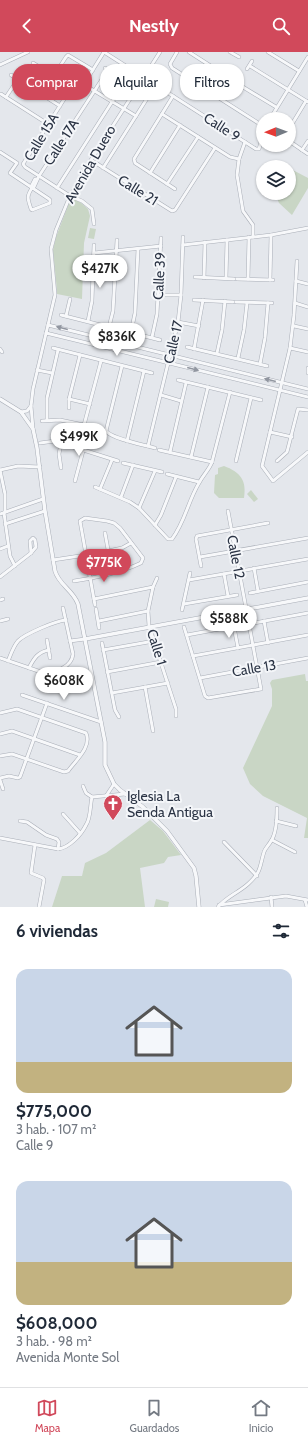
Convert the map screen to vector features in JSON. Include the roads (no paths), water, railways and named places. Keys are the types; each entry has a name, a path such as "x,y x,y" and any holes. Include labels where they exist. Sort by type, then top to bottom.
{"street":[{"path":"0,64 18,54 28,52"},
{"path":"93,70 104,52"},
{"name":"Calle 9","path":"104,52 123,64"},
{"name":"Avenida Duero","path":"152,64 160,52"},
{"path":"178,52 170,64 172,68 256,122"},
{"path":"188,52 207,64"},
{"path":"230,52 239,57"},
{"path":"268,52 299,71"},
{"path":"61,64 68,55 83,64"},
{"path":"274,112 308,57"},
{"path":"247,69 252,61"},
{"path":"250,66 307,102 296,118"},
{"name":"Calle 17A","path":"32,187 100,82"},
{"path":"6,97 12,88"},
{"path":"244,88 276,108"},
{"path":"94,91 136,116"},
{"path":"1,94 48,124"},
{"path":"173,96 134,159 135,163 175,189"},
{"name":"Calle 9","path":"173,96 256,149"},
{"path":"51,100 60,106"},
{"name":"Calle 15A","path":"64,100 23,164 25,168 38,177 70,196 82,201 92,209 94,224"},
{"name":"Avenida Duero","path":"33,429 31,406 33,389 55,295 51,249 56,230 70,196 129,100"},
{"path":"103,168 146,100"},
{"path":"57,188 112,102"},
{"path":"162,114 230,157 239,159"},
{"path":"150,173 180,125"},
{"path":"167,184 198,136"},
{"path":"302,150 308,141"},
{"path":"245,142 239,159 238,175 243,211 253,225 248,279"},
{"path":"296,146 308,154"},
{"name":"Calle 21","path":"91,160 172,211 175,210 182,200 215,148"},
{"path":"0,152 17,163 10,174 32,187 49,199 50,203 32,210 27,195 32,187"},
{"path":"183,245 271,235 308,228"},
{"path":"195,277 272,280 271,235"},
{"name":"Calle 17","path":"148,446 178,322 181,296 183,237"},
{"name":"Calle 39","path":"152,337 159,295 161,238"},
{"path":"110,327 113,311 117,240"},
{"path":"226,278 227,240"},
{"path":"204,278 205,242"},
{"path":"88,321 92,301 94,245"},
{"path":"94,253 161,246"},
{"path":"131,332 135,313 138,249"},
{"path":"297,262 294,326 262,466 273,481 308,452"},
{"path":"296,281 308,284"},
{"path":"159,295 181,296"},
{"path":"66,316 70,299"},
{"path":"194,300 270,303 260,364"},
{"path":"194,349 203,300"},
{"path":"217,353 222,330 225,301"},
{"path":"238,358 244,330 246,303"},
{"path":"295,303 308,306"},
{"path":"61,315 160,340"},
{"path":"178,322 199,326"},
{"path":"48,325 308,389"},
{"path":"294,326 308,329"},
{"path":"46,332 308,397"},
{"path":"187,347 267,366"},
{"path":"53,348 152,373"},
{"path":"290,348 308,352"},
{"path":"48,420 47,398 58,350"},
{"path":"69,408 69,399 80,355"},
{"path":"75,448 84,425 101,361"},
{"path":"122,366 106,431 108,434 155,448"},
{"path":"308,368 308,373"},
{"path":"37,370 52,373"},
{"path":"127,440 144,371"},
{"path":"178,380 261,400"},
{"path":"170,452 186,382"},
{"path":"191,457 208,387"},
{"path":"95,487 121,498 139,508 168,539 172,539 178,531 199,482 209,470 230,392"},
{"path":"161,395 181,401"},
{"path":"236,461 251,398"},
{"path":"0,399 22,412 33,429 53,560 58,578 74,595 77,601 105,742 105,765 113,783 143,807 167,831 194,868 199,907"},
{"path":"69,399 90,404"},
{"path":"22,412 27,411 31,406"},
{"path":"277,461 287,452 298,409 308,410"},
{"path":"42,421 60,420 84,425"},
{"path":"270,432 292,437"},
{"path":"42,442 55,441 118,462"},
{"path":"61,443 59,454 61,468"},
{"path":"159,450 212,462"},
{"path":"75,481 83,451"},
{"path":"100,489 112,460"},
{"path":"123,463 162,472"},
{"path":"15,566 11,560 8,546 5,524 5,494 0,470 18,466 40,467"},
{"path":"121,498 133,466"},
{"path":"139,508 155,471"},
{"path":"167,474 199,482"},
{"path":"155,525 161,515 176,477"},
{"path":"0,514 43,499"},
{"path":"5,524 45,511"},
{"name":"Calle 12","path":"184,627 206,696 208,698 261,689 234,550 228,511"},
{"path":"74,581 91,578 126,570 142,563 143,558 120,528 114,523 84,518 80,523 91,578 99,628"},
{"path":"201,566 196,539 197,536 268,524"},
{"path":"105,533 109,555"},
{"path":"200,557 308,538"},
{"path":"108,550 122,548 131,543"},
{"path":"0,549 8,546"},
{"path":"0,577 31,553"},
{"path":"53,560 86,555"},
{"path":"189,580 308,559"},
{"path":"254,568 258,591"},
{"path":"182,610 190,573"},
{"path":"224,574 228,596"},
{"name":"Calle 1","path":"157,578 153,587 148,612 154,641 176,708 176,716"},
{"path":"250,593 308,582"},
{"path":"94,599 153,587"},
{"path":"184,604 237,595"},
{"path":"70,641 308,598"},
{"path":"0,658 48,673 69,664 73,658 63,608"},
{"path":"98,621 148,612"},
{"path":"254,623 308,613"},
{"path":"0,621 8,619"},
{"path":"8,661 15,645 21,639 56,622 66,620"},
{"path":"264,621 268,643"},
{"path":"187,635 241,625"},
{"path":"234,627 238,648"},
{"name":"Calle 13","path":"193,656 308,635"},
{"path":"47,640 50,658"},
{"path":"103,650 154,641"},
{"path":"102,643 115,710 119,717"},
{"path":"29,668 36,656 49,650"},
{"name":"Calle 13","path":"200,678 308,658"},
{"path":"107,672 161,662"},
{"path":"112,693 168,683"},
{"path":"145,687 153,731"},
{"path":"22,694 101,722"},
{"path":"3,789 0,779 10,776 20,777 47,703"},
{"path":"0,713 17,709 42,717 86,733 87,742 86,748 68,771 64,772 12,754 0,756"},
{"path":"0,734 12,731 80,755"},
{"path":"105,796 113,783"},
{"path":"83,786 86,793 92,797 125,794"},
{"path":"0,838 58,849 64,848 68,846 87,824 92,797"},
{"path":"219,906 224,900 246,886 257,876 262,864 264,850 272,840 277,808"},
{"path":"63,814 80,833"},
{"path":"20,821 27,822 46,835 57,839 59,842 58,849"},
{"path":"276,821 296,826"},
{"path":"272,840 295,852"},
{"path":"224,842 257,876"},
{"path":"35,845 31,872 44,880 39,907"},
{"path":"219,906 271,897 286,896 307,900 307,907"},
{"path":"271,897 272,907"}],"place":[{"name":"Iglesia La Senda Antigua","path":"113,821"}]}
